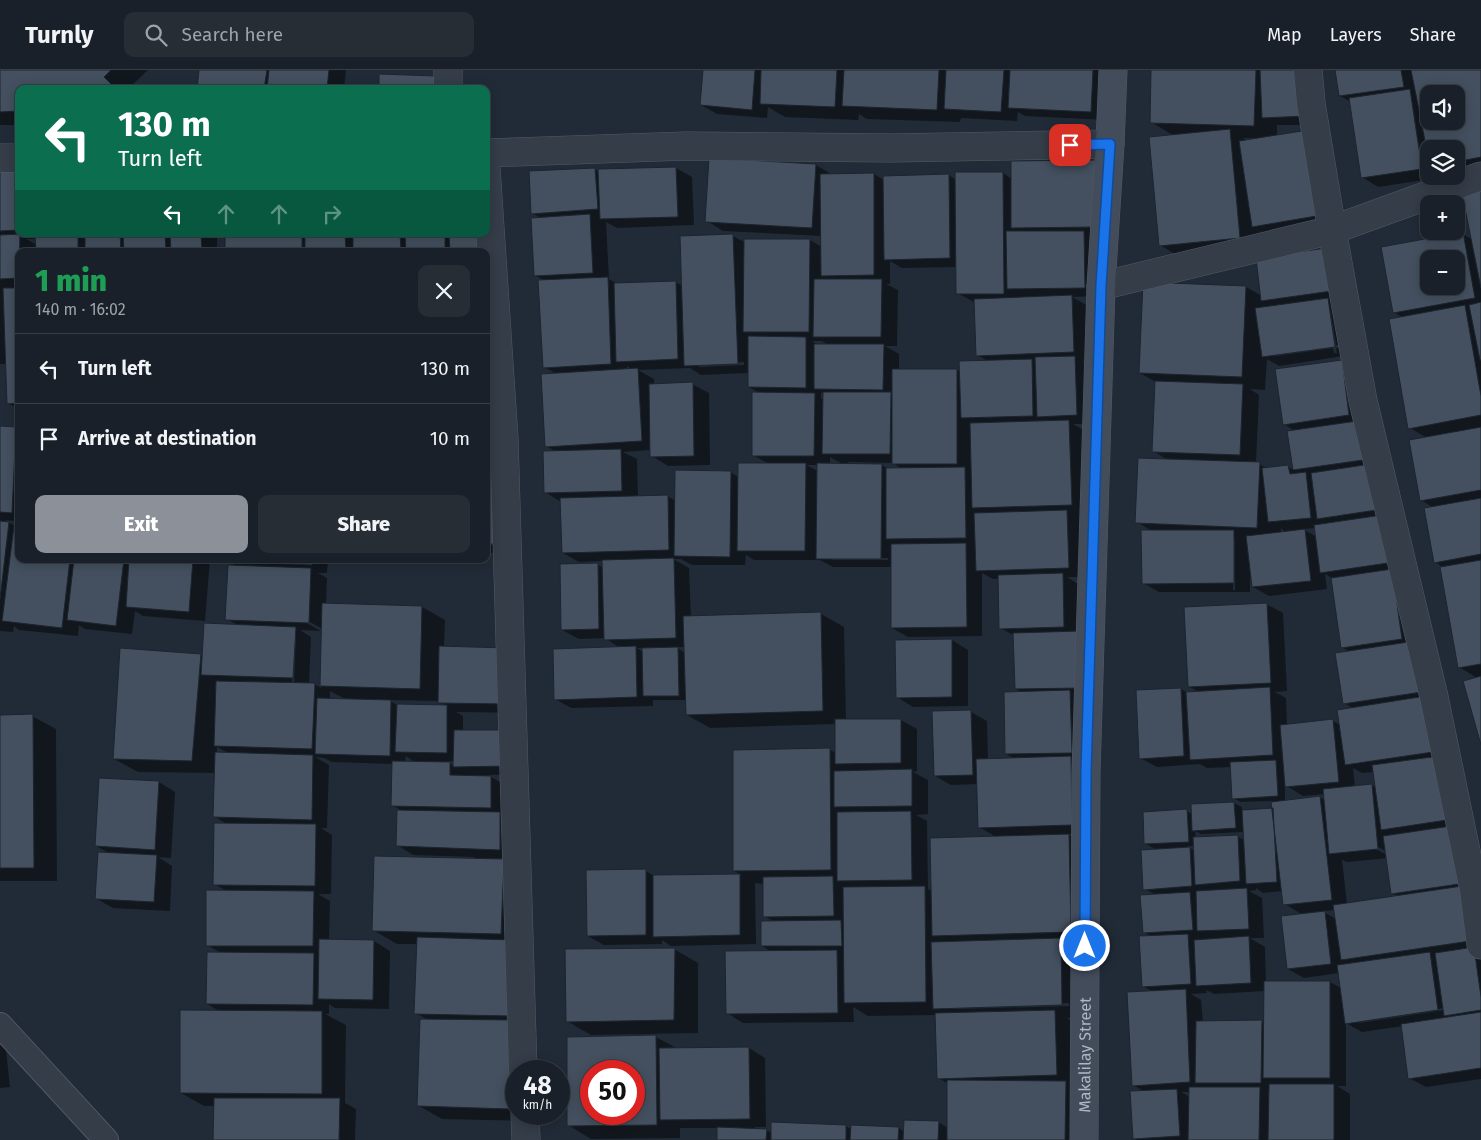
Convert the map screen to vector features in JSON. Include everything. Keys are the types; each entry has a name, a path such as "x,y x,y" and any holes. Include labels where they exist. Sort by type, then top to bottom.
{"main road":[{"name":"Makalilay Street","path":"1084,1140 1086,772 1101,286 1113,70"}],"street":[{"path":"448,70 448,85"},
{"path":"1308,70 1311,103 1332,230 1364,401 1434,697 1474,890 1481,945"},
{"path":"490,153 686,146 892,148 1110,144"},
{"path":"0,158 15,158"},
{"path":"1101,286 1332,230 1481,176"},
{"path":"490,228 504,439 523,1060"},
{"path":"525,1125 526,1140"}],"lane":[{"path":"0,1025 106,1140"}],"building":[{"path":"0,70 111,70 104,77 112,85 15,85 15,111 0,112"},
{"path":"199,70 267,70 265,85 197,85"},
{"path":"269,70 329,70 327,85 267,85"},
{"path":"703,70 755,70 752,110 700,105"},
{"path":"761,70 837,70 835,107 760,104"},
{"path":"844,70 939,70 937,110 842,106"},
{"path":"946,70 1004,70 1001,112 944,109"},
{"path":"1010,70 1093,70 1091,112 1008,108"},
{"path":"1151,70 1256,70 1254,126 1150,123"},
{"path":"1260,70 1304,70 1306,116 1262,118"},
{"path":"1335,70 1401,70 1404,87 1339,96"},
{"path":"1411,70 1481,70 1481,157 1465,160 1465,140 1425,140 1423,130 1465,130 1465,85 1420,85 1420,116"},
{"path":"379,74 436,76 435,85 379,85"},
{"path":"1410,89 1420,156 1420,169 1361,178 1349,98"},
{"path":"1230,129 1240,238 1159,246 1149,137"},
{"path":"1308,130 1322,215 1252,227 1239,141"},
{"path":"709,158 816,164 812,228 705,222"},
{"path":"1095,160 1096,227 1011,228 1011,161"},
{"path":"676,167 678,217 600,219 598,169"},
{"path":"595,168 598,209 531,214 529,171"},
{"path":"15,169 15,230 0,231 0,170"},
{"path":"955,172 1003,172 1004,294 956,294"},
{"path":"874,173 874,275 821,276 820,174"},
{"path":"949,174 950,258 884,260 883,176"},
{"path":"1481,184 1481,288 1465,209 1465,195 1462,195 1461,189"},
{"path":"590,214 593,273 534,276 531,218"},
{"path":"1006,231 1084,231 1085,288 1007,289"},
{"path":"15,234 15,237 20,237 20,248 15,248 15,278 0,279 0,235"},
{"path":"733,234 738,364 684,366 680,236"},
{"path":"35,237 78,237 78,248 36,248"},
{"path":"85,237 120,237 121,248 85,248"},
{"path":"123,237 165,237 166,248 124,248"},
{"path":"170,237 201,237 202,248 171,248"},
{"path":"225,237 302,237 302,248 225,248"},
{"path":"305,237 345,237 346,248 305,248"},
{"path":"353,237 400,237 401,248 353,248"},
{"path":"405,237 445,237 445,248 406,248"},
{"path":"449,237 483,237 484,248 450,248"},
{"path":"744,239 810,239 809,332 743,332"},
{"path":"1420,240 1464,240 1475,298 1393,313 1381,247"},
{"path":"1326,248 1332,291 1261,301 1256,258"},
{"path":"608,277 611,364 543,368 538,280"},
{"path":"814,279 882,279 881,337 813,337"},
{"path":"676,281 678,359 616,362 614,283"},
{"path":"1143,282 1246,286 1242,377 1139,373"},
{"path":"3,288 15,288 15,403 7,404"},
{"path":"1072,295 1074,352 976,356 974,299"},
{"path":"1328,298 1335,347 1262,357 1255,308"},
{"path":"1481,302 1481,360 1480,360 1469,305"},
{"path":"1465,305 1481,396 1481,415 1408,429 1389,319"},
{"path":"748,336 806,337 806,388 748,387"},
{"path":"814,344 884,344 883,390 814,389"},
{"path":"1075,356 1077,415 1037,417 1035,357"},
{"path":"1032,359 1033,416 961,418 959,361"},
{"path":"1342,360 1349,415 1283,425 1275,369"},
{"path":"638,368 642,441 545,447 541,374"},
{"path":"892,369 957,369 957,464 892,464"},
{"path":"1155,381 1243,384 1240,455 1152,452"},
{"path":"693,382 694,456 650,457 649,384"},
{"path":"752,392 815,393 814,456 752,456"},
{"path":"823,392 891,392 890,454 822,454"},
{"path":"491,397 492,451 490,451"},
{"path":"1069,420 1072,505 972,508 970,423"},
{"path":"1364,420 1370,459 1293,470 1287,431"},
{"path":"0,426 15,427 12,513 0,512"},
{"path":"1481,427 1481,490 1420,501 1409,440"},
{"path":"621,449 622,491 544,493 543,451"},
{"path":"1138,458 1260,462 1257,528 1135,523"},
{"path":"499,462 501,544 490,544 490,463"},
{"path":"738,463 806,463 805,551 737,551"},
{"path":"817,463 882,464 881,559 816,559"},
{"path":"1377,463 1383,509 1317,519 1311,473"},
{"path":"1288,465 1290,474 1306,472 1311,518 1268,522 1262,468"},
{"path":"965,467 966,538 886,539 886,468"},
{"path":"675,470 731,471 730,557 674,556"},
{"path":"668,495 669,550 562,553 560,498"},
{"path":"1481,498 1481,554 1434,563 1424,508"},
{"path":"1067,510 1069,568 976,571 974,513"},
{"path":"1382,515 1388,563 1320,573 1314,525"},
{"path":"15,518 15,563 70,563 62,628 2,621"},
{"path":"0,521 9,522 0,599"},
{"path":"1305,529 1311,581 1252,587 1246,536"},
{"path":"1141,530 1234,530 1234,583 1142,584"},
{"path":"966,543 967,627 891,628 891,544"},
{"path":"674,558 676,638 604,640 602,560"},
{"path":"1481,560 1481,664 1458,668 1440,567"},
{"path":"74,563 124,563 116,626 67,620"},
{"path":"129,563 193,563 189,612 126,607"},
{"path":"268,563 312,563 312,565"},
{"path":"598,563 599,629 561,630 560,564"},
{"path":"228,565 311,568 309,623 225,620"},
{"path":"1392,569 1402,639 1341,648 1331,578"},
{"path":"1063,573 1064,627 999,629 998,575"},
{"path":"322,603 422,606 420,689 320,686"},
{"path":"1267,603 1271,683 1188,687 1184,607"},
{"path":"821,612 823,711 686,715 683,616"},
{"path":"204,623 296,627 293,678 201,675"},
{"path":"1080,631 1081,688 1015,689 1013,633"},
{"path":"952,639 952,697 896,698 895,640"},
{"path":"1415,641 1422,692 1343,704 1335,653"},
{"path":"439,646 507,648 506,704 438,703"},
{"path":"636,646 637,697 554,700 553,649"},
{"path":"678,647 679,696 643,696 642,648"},
{"path":"120,648 201,654 192,761 113,759"},
{"path":"1481,676 1481,745 1463,681"},
{"path":"216,681 315,683 312,749 214,746"},
{"path":"1270,687 1273,755 1190,760 1186,692"},
{"path":"1181,688 1184,756 1139,759 1136,690"},
{"path":"1070,690 1072,753 1005,754 1004,692"},
{"path":"1432,695 1440,751 1345,765 1337,710"},
{"path":"317,698 391,700 390,756 315,754"},
{"path":"397,704 447,705 447,753 395,752"},
{"path":"971,710 973,775 934,776 932,711"},
{"path":"33,714 34,868 0,868 0,715"},
{"path":"835,719 901,719 901,763 835,764"},
{"path":"1333,719 1339,782 1285,787 1280,725"},
{"path":"454,730 508,730 508,766 453,767"},
{"path":"830,748 831,870 733,871 733,750"},
{"path":"215,752 313,755 312,820 213,817"},
{"path":"1071,756 1072,825 978,828 976,759"},
{"path":"1439,756 1447,820 1381,830 1372,765"},
{"path":"1276,760 1278,796 1232,799 1230,762"},
{"path":"392,761 450,762 450,775 491,776 491,808 391,806"},
{"path":"912,769 912,806 834,807 834,771"},
{"path":"99,778 159,781 155,850 95,846"},
{"path":"1372,784 1378,849 1329,854 1323,789"},
{"path":"1320,796 1332,900 1283,905 1271,802"},
{"path":"1234,802 1236,828 1192,831 1191,804"},
{"path":"1273,808 1277,882 1246,884 1242,810"},
{"path":"1187,809 1189,842 1144,844 1143,812"},
{"path":"397,810 500,812 500,850 396,846"},
{"path":"911,811 912,880 837,881 837,812"},
{"path":"214,823 316,824 315,886 213,885"},
{"path":"1458,825 1466,883 1391,894 1383,836"},
{"path":"1069,834 1071,932 932,936 930,838"},
{"path":"1238,835 1240,881 1195,885 1193,837"},
{"path":"1190,847 1192,886 1143,890 1141,850"},
{"path":"98,852 157,855 154,902 95,899"},
{"path":"374,856 504,859 501,934 372,931"},
{"path":"646,869 646,935 587,936 586,870"},
{"path":"740,874 740,935 653,937 653,875"},
{"path":"833,876 834,916 763,917 763,877"},
{"path":"1469,885 1477,940 1341,960 1333,905"},
{"path":"925,886 926,1002 844,1003 843,887"},
{"path":"1247,888 1249,929 1197,931 1196,891"},
{"path":"206,890 314,891 313,946 206,946"},
{"path":"1190,892 1193,930 1143,933 1140,895"},
{"path":"1325,911 1331,964 1287,969 1281,916"},
{"path":"841,920 842,946 761,946 761,921"},
{"path":"1188,934 1191,984 1142,987 1139,936"},
{"path":"1249,936 1251,983 1196,986 1194,940"},
{"path":"417,937 513,940 511,1016 414,1014"},
{"path":"1061,938 1062,1005 933,1009 931,942"},
{"path":"319,939 374,940 373,1000 318,999"},
{"path":"1474,947 1481,1010 1444,1016 1435,953"},
{"path":"675,948 674,1020 566,1022 565,949"},
{"path":"837,950 838,1013 726,1014 725,951"},
{"path":"207,952 314,953 313,1005 206,1004"},
{"path":"1430,952 1438,1010 1345,1024 1337,965"},
{"path":"1264,981 1330,981 1330,1078 1263,1078"},
{"path":"1186,989 1190,1082 1132,1086 1127,992"},
{"path":"180,1010 322,1011 322,1094 180,1093"},
{"path":"1055,1010 1057,1075 937,1079 935,1013"},
{"path":"1481,1012 1481,1068 1408,1079 1401,1024"},
{"path":"420,1019 512,1020 511,1060 505,1060 505,1109 417,1106"},
{"path":"1262,1020 1261,1083 1195,1083 1196,1021"},
{"path":"656,1035 657,1125 567,1126 570,1125 570,1060 567,1060 567,1037"},
{"path":"749,1047 750,1119 660,1120 659,1048"},
{"path":"947,1080 1066,1081 1065,1140 947,1140"},
{"path":"1269,1084 1334,1084 1334,1140 1268,1140"},
{"path":"1189,1087 1260,1087 1259,1140 1188,1140"},
{"path":"1177,1089 1180,1136 1133,1139 1130,1091"},
{"path":"214,1098 340,1098 339,1140 213,1140"},
{"path":"904,1120 939,1121 938,1140 903,1140"},
{"path":"771,1122 846,1125 846,1140 771,1140"},
{"path":"851,1125 899,1127 898,1140 850,1140"},
{"path":"717,1127 767,1129 766,1140 717,1140"}],"route":[{"path":"1070,145 1110,144 1101,286 1086,772 1085,946"}]}
